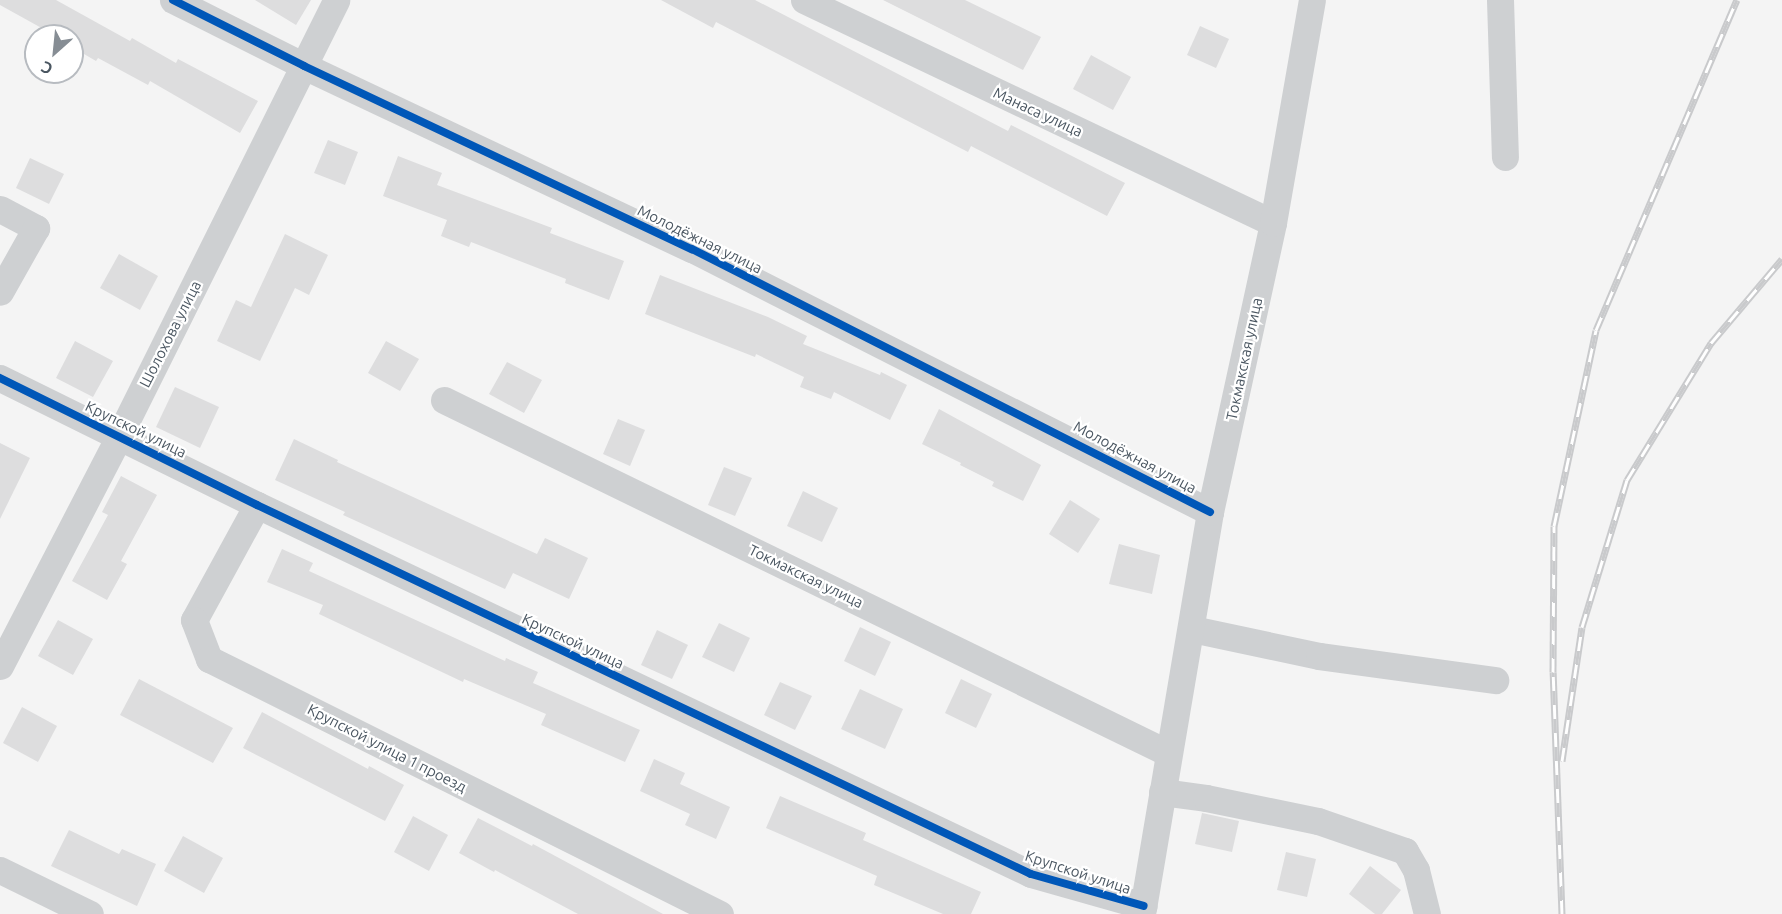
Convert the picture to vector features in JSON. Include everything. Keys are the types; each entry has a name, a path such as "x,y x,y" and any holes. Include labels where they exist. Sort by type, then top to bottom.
{"street":[{"name":"Молодёжная улица","path":"173,0 304,66 692,249 1210,512"},
{"name":"Шолохова улица","path":"0,666 119,436 336,0"},
{"name":"Манаса улица","path":"804,0 1273,222"},
{"name":"Токмакская улица","path":"1143,910 1210,512 1273,222 1312,0"},
{"path":"1500,0 1504,157"},
{"path":"0,209 36,228 0,292"},
{"name":"Крупской улица","path":"0,378 257,505 1031,874 1143,910"},
{"name":"Токмакская улица","path":"444,400 1168,753"},
{"name":"Крупской улица 1 проезд","path":"257,505 194,620 209,659 720,914"},
{"path":"1192,629 1319,657 1495,680"},
{"path":"1162,792 1206,798 1318,821 1405,851 1416,870 1426,914"},
{"path":"0,870 90,914"}],"building":[{"path":"0,0 56,0 130,41 132,38 176,63 178,59 258,101 240,133 150,81 148,85 98,58 96,61 84,54 84,24 34,24 0,5"},
{"path":"255,0 311,0 296,25"},
{"path":"661,0 755,0 1008,131 1011,125 1125,183 1107,216 971,146 968,152 716,22 713,28"},
{"path":"883,0 965,0 1041,37 1023,70"},
{"path":"1200,26 1229,39 1216,68 1187,55"},
{"path":"1091,55 1131,77 1113,110 1073,89"},
{"path":"328,140 358,152 345,185 314,173"},
{"path":"398,156 442,173 437,185 552,228 550,233 624,261 609,300 565,283 566,279 471,242 469,247 441,236 447,220 383,196"},
{"path":"30,158 64,174 49,204 16,188"},
{"path":"285,234 328,255 309,295 295,288 260,361 217,341 236,300 251,307"},
{"path":"119,254 158,276 140,310 100,288"},
{"path":"660,275 768,317 807,336 803,344 880,375 881,372 907,385 890,420 834,392 831,399 800,387 804,377 756,354 755,357 645,314"},
{"path":"75,341 113,361 93,397 56,378"},
{"path":"386,341 419,359 400,391 368,373"},
{"path":"507,362 542,380 524,413 489,394"},
{"path":"175,387 219,407 200,448 156,427"},
{"path":"939,409 1041,465 1023,501 992,486 994,482 960,465 961,463 922,444"},
{"path":"618,419 645,430 630,466 603,454"},
{"path":"294,439 338,460 337,462 537,554 545,538 588,558 569,599 513,573 505,589 343,515 345,512 275,480"},
{"path":"0,443 30,458 0,519"},
{"path":"724,467 752,478 735,516 708,505"},
{"path":"121,476 157,495 121,561 127,564 107,600 72,581 108,515 102,512"},
{"path":"803,491 838,508 822,542 787,526"},
{"path":"1070,500 1100,519 1078,553 1049,534"},
{"path":"1119,544 1160,555 1152,594 1109,584"},
{"path":"282,549 313,563 309,571 505,661 506,658 538,672 533,683 640,730 625,762 541,725 546,714 464,679 463,682 319,614 323,605 267,582"},
{"path":"58,620 93,639 73,675 38,656"},
{"path":"719,623 750,638 734,672 702,657"},
{"path":"860,627 891,642 875,676 844,661"},
{"path":"657,630 688,645 672,679 641,665"},
{"path":"139,679 233,728 213,763 120,715"},
{"path":"961,679 992,694 976,728 945,713"},
{"path":"780,682 812,696 795,730 764,715"},
{"path":"860,689 903,709 885,749 841,729"},
{"path":"22,707 57,726 38,762 3,743"},
{"path":"262,712 368,769 369,766 404,785 385,821 243,748"},
{"path":"654,759 685,773 680,784 730,807 716,839 685,825 690,814 640,791"},
{"path":"780,796 866,833 863,840 981,892 971,914 943,914 874,885 877,876 766,828"},
{"path":"1202,813 1239,821 1232,852 1195,844"},
{"path":"413,816 448,835 429,871 394,852"},
{"path":"478,818 532,846 533,844 663,914 578,914 495,870 494,872 459,853"},
{"path":"69,830 119,854 122,849 156,864 137,906 51,866"},
{"path":"183,836 223,858 204,893 164,871"},
{"path":"1286,852 1316,859 1307,897 1277,890"},
{"path":"1370,866 1401,890 1382,914 1375,914 1349,894"}],"railway":[{"path":"1562,914 1553,672 1554,526 1596,330 1737,0"},
{"path":"1562,761 1582,627 1627,480 1711,343 1782,259"}],"cycle path":[{"path":"173,0 304,66 692,249 1210,512"},
{"path":"0,378 257,505 1031,874 1144,906"}]}
